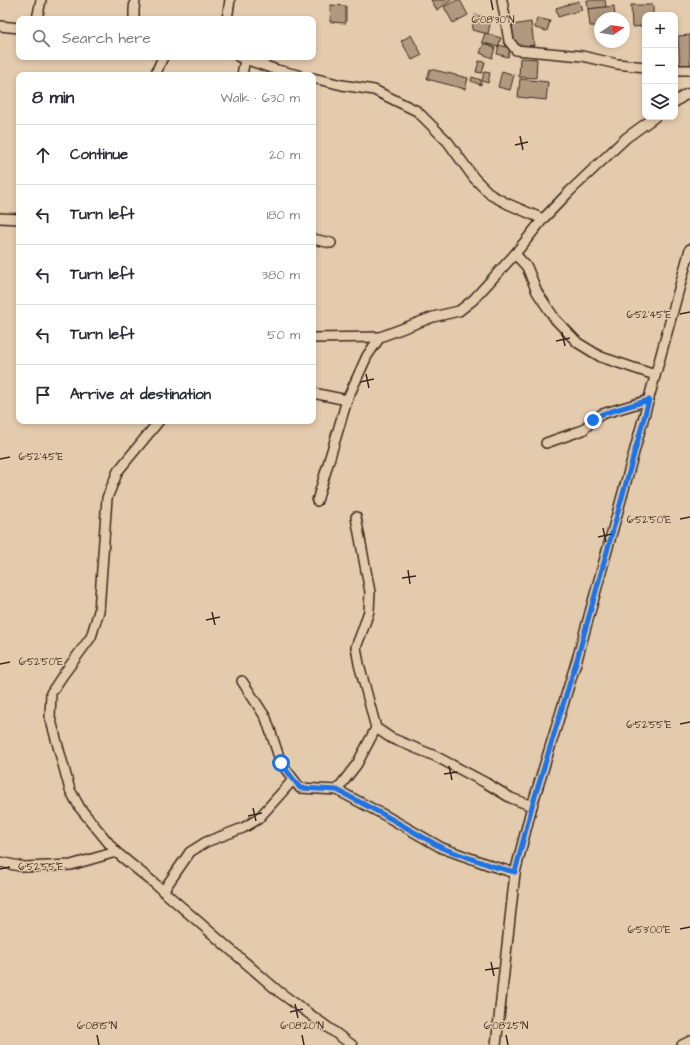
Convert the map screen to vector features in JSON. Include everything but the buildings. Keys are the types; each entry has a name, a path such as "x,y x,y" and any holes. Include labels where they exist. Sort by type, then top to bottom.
{"street":[{"path":"38,16 41,0"},
{"path":"134,16 135,0"},
{"path":"227,16 230,0"},
{"path":"502,0 509,41 516,50 582,56 618,64 642,67"},
{"path":"0,26 16,28"},
{"path":"156,72 162,60"},
{"path":"242,60 242,72"},
{"path":"248,60 285,72"},
{"path":"678,70 690,70"},
{"path":"316,79 374,90 417,111 448,142 474,178 491,195 543,220"},
{"path":"678,100 690,93"},
{"path":"316,338 380,337 433,318 459,311 473,300 570,191 626,138 651,120"},
{"path":"0,218 16,219"},
{"path":"316,240 331,243"},
{"path":"496,1045 515,872 532,806 578,656 690,249"},
{"path":"515,254 527,267 537,292 555,319 578,343 601,357 656,375"},
{"path":"318,501 347,400 367,356 380,337"},
{"path":"316,394 347,400"},
{"path":"546,443 583,430 593,420 602,414 649,400"},
{"path":"157,424 118,471 107,498 99,611 91,637 63,674 51,693 50,717 70,790 80,808 116,852 163,890 278,991 352,1045"},
{"path":"356,517 370,592 369,611 356,647 376,728 391,738 435,756 511,798 532,806"},
{"path":"242,681 266,718 281,763 300,788 337,790 442,848 492,866 515,872"},
{"path":"337,790 357,764 376,728"},
{"path":"163,890 190,852 206,842 243,828 258,818 293,780"},
{"path":"0,862 24,866 70,865 116,852"},
{"path":"682,1045 690,1041"}],"route":[{"path":"281,763 300,788 337,790 442,848 492,866 515,872 532,806 578,656 649,400 602,414 593,420"}]}
